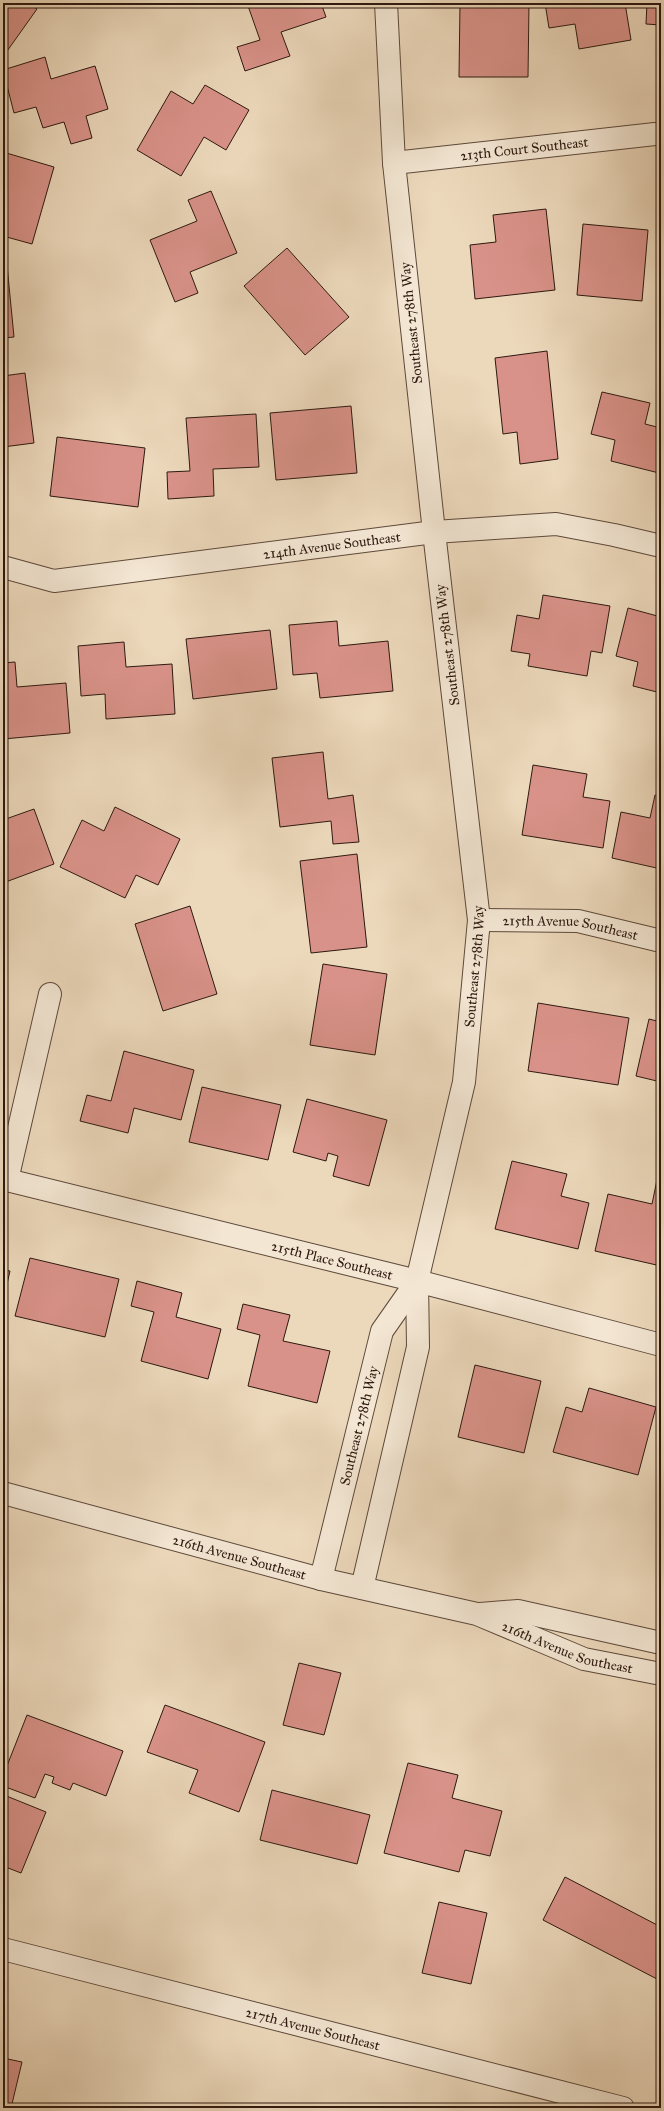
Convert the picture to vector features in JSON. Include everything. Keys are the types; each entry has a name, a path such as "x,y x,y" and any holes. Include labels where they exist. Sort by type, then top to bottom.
{"street":[{"name":"Southeast 278th Way","path":"362,1588 418,1347 417,1281 464,1082 479,920 434,532 394,163 386,3"},
{"name":"213th Court Southeast","path":"394,163 655,134"},
{"name":"214th Avenue Southeast","path":"3,567 54,581 434,532 556,524 661,546"},
{"name":"215th Avenue Southeast","path":"479,920 578,921 661,941"},
{"path":"5,1179 50,994"},
{"name":"215th Place Southeast","path":"5,1179 417,1281 661,1344"},
{"name":"Southeast 278th Way","path":"321,1578 382,1331 417,1281"},
{"name":"216th Avenue Southeast","path":"3,1493 321,1578 477,1614 584,1659 661,1674"},
{"name":"216th Avenue Southeast","path":"477,1614 518,1611 661,1643"},
{"name":"217th Avenue Southeast","path":"3,1949 623,2108"}],"building":[{"path":"3,3 28,3 37,9 5,54 3,53"},
{"path":"247,3 321,3 326,17 281,32 290,56 245,71 237,47 260,40"},
{"path":"460,3 529,3 528,77 459,77"},
{"path":"545,3 625,3 631,40 579,49 575,24 549,28"},
{"path":"647,3 661,3 661,25 646,24"},
{"path":"45,57 51,79 95,66 108,109 86,116 92,138 71,144 64,122 43,128 36,107 14,113 3,70"},
{"path":"205,85 249,110 226,150 204,137 181,176 137,150 171,91 193,104"},
{"path":"3,152 54,167 32,244 3,236"},
{"path":"211,191 237,253 190,272 198,293 175,302 150,240 197,221 188,200"},
{"path":"546,209 555,290 475,299 470,245 496,242 493,215"},
{"path":"583,224 648,230 642,301 577,295"},
{"path":"287,248 349,317 305,355 244,286"},
{"path":"6,255 14,337 3,338 3,256"},
{"path":"547,351 558,459 520,464 517,432 503,434 495,358"},
{"path":"25,373 34,443 3,447 3,376"},
{"path":"602,392 650,403 645,424 661,428 659,473 611,461 615,440 591,434"},
{"path":"351,406 357,473 276,480 270,413"},
{"path":"256,414 259,467 213,469 214,496 168,499 167,472 190,471 186,418"},
{"path":"57,437 145,448 138,507 50,496"},
{"path":"543,595 610,606 602,653 591,651 587,676 528,666 530,654 511,651 517,615 539,619"},
{"path":"628,608 661,617 661,693 633,686 638,662 616,656"},
{"path":"337,621 339,646 388,641 393,691 320,698 317,673 293,675 289,625"},
{"path":"270,630 277,689 193,699 186,639"},
{"path":"124,642 126,667 172,664 175,714 106,719 105,694 81,696 78,646"},
{"path":"15,662 17,687 66,683 70,733 3,739 3,663"},
{"path":"323,752 328,799 353,795 359,842 333,844 331,821 280,827 272,758"},
{"path":"533,765 587,774 583,797 610,801 603,848 522,835"},
{"path":"655,795 661,796 661,869 612,858 621,812 650,818"},
{"path":"115,807 180,839 158,885 136,875 125,898 60,867 82,820 104,831"},
{"path":"34,809 54,864 3,883 3,820"},
{"path":"357,854 367,947 311,953 300,861"},
{"path":"190,906 217,994 163,1011 135,924"},
{"path":"323,964 387,974 375,1055 310,1045"},
{"path":"538,1003 629,1018 618,1085 528,1071"},
{"path":"649,1019 661,1022 661,1082 636,1076"},
{"path":"124,1051 194,1070 181,1120 134,1108 128,1133 80,1121 87,1095 111,1101"},
{"path":"202,1087 281,1105 268,1160 189,1142"},
{"path":"307,1099 387,1120 369,1186 333,1176 338,1156 328,1153 326,1161 293,1152"},
{"path":"512,1161 567,1174 561,1196 589,1203 578,1249 495,1229"},
{"path":"658,1175 661,1175 661,1266 595,1251 608,1194 652,1204"},
{"path":"30,1258 119,1279 105,1337 15,1316"},
{"path":"3,1270 10,1271 3,1301"},
{"path":"137,1281 182,1293 176,1317 221,1329 208,1379 141,1361 154,1312 131,1306"},
{"path":"243,1304 290,1315 283,1341 330,1351 317,1403 248,1386 260,1335 237,1329"},
{"path":"475,1365 541,1381 524,1453 458,1437"},
{"path":"589,1388 656,1407 638,1475 553,1452 566,1407 582,1412"},
{"path":"299,1663 341,1673 324,1735 283,1725"},
{"path":"165,1705 265,1742 239,1812 189,1793 198,1770 147,1752"},
{"path":"27,1715 123,1751 106,1796 73,1783 70,1790 52,1783 54,1777 45,1774 35,1798 3,1786 3,1776"},
{"path":"408,1763 458,1775 452,1798 502,1811 490,1856 465,1850 459,1872 384,1853"},
{"path":"272,1790 370,1815 357,1864 260,1840"},
{"path":"4,1795 46,1812 21,1873 3,1866"},
{"path":"565,1877 661,1927 661,1972 657,1979 543,1920"},
{"path":"439,1902 487,1913 471,1984 422,1973"},
{"path":"3,2058 22,2062 11,2108 3,2107"}]}
